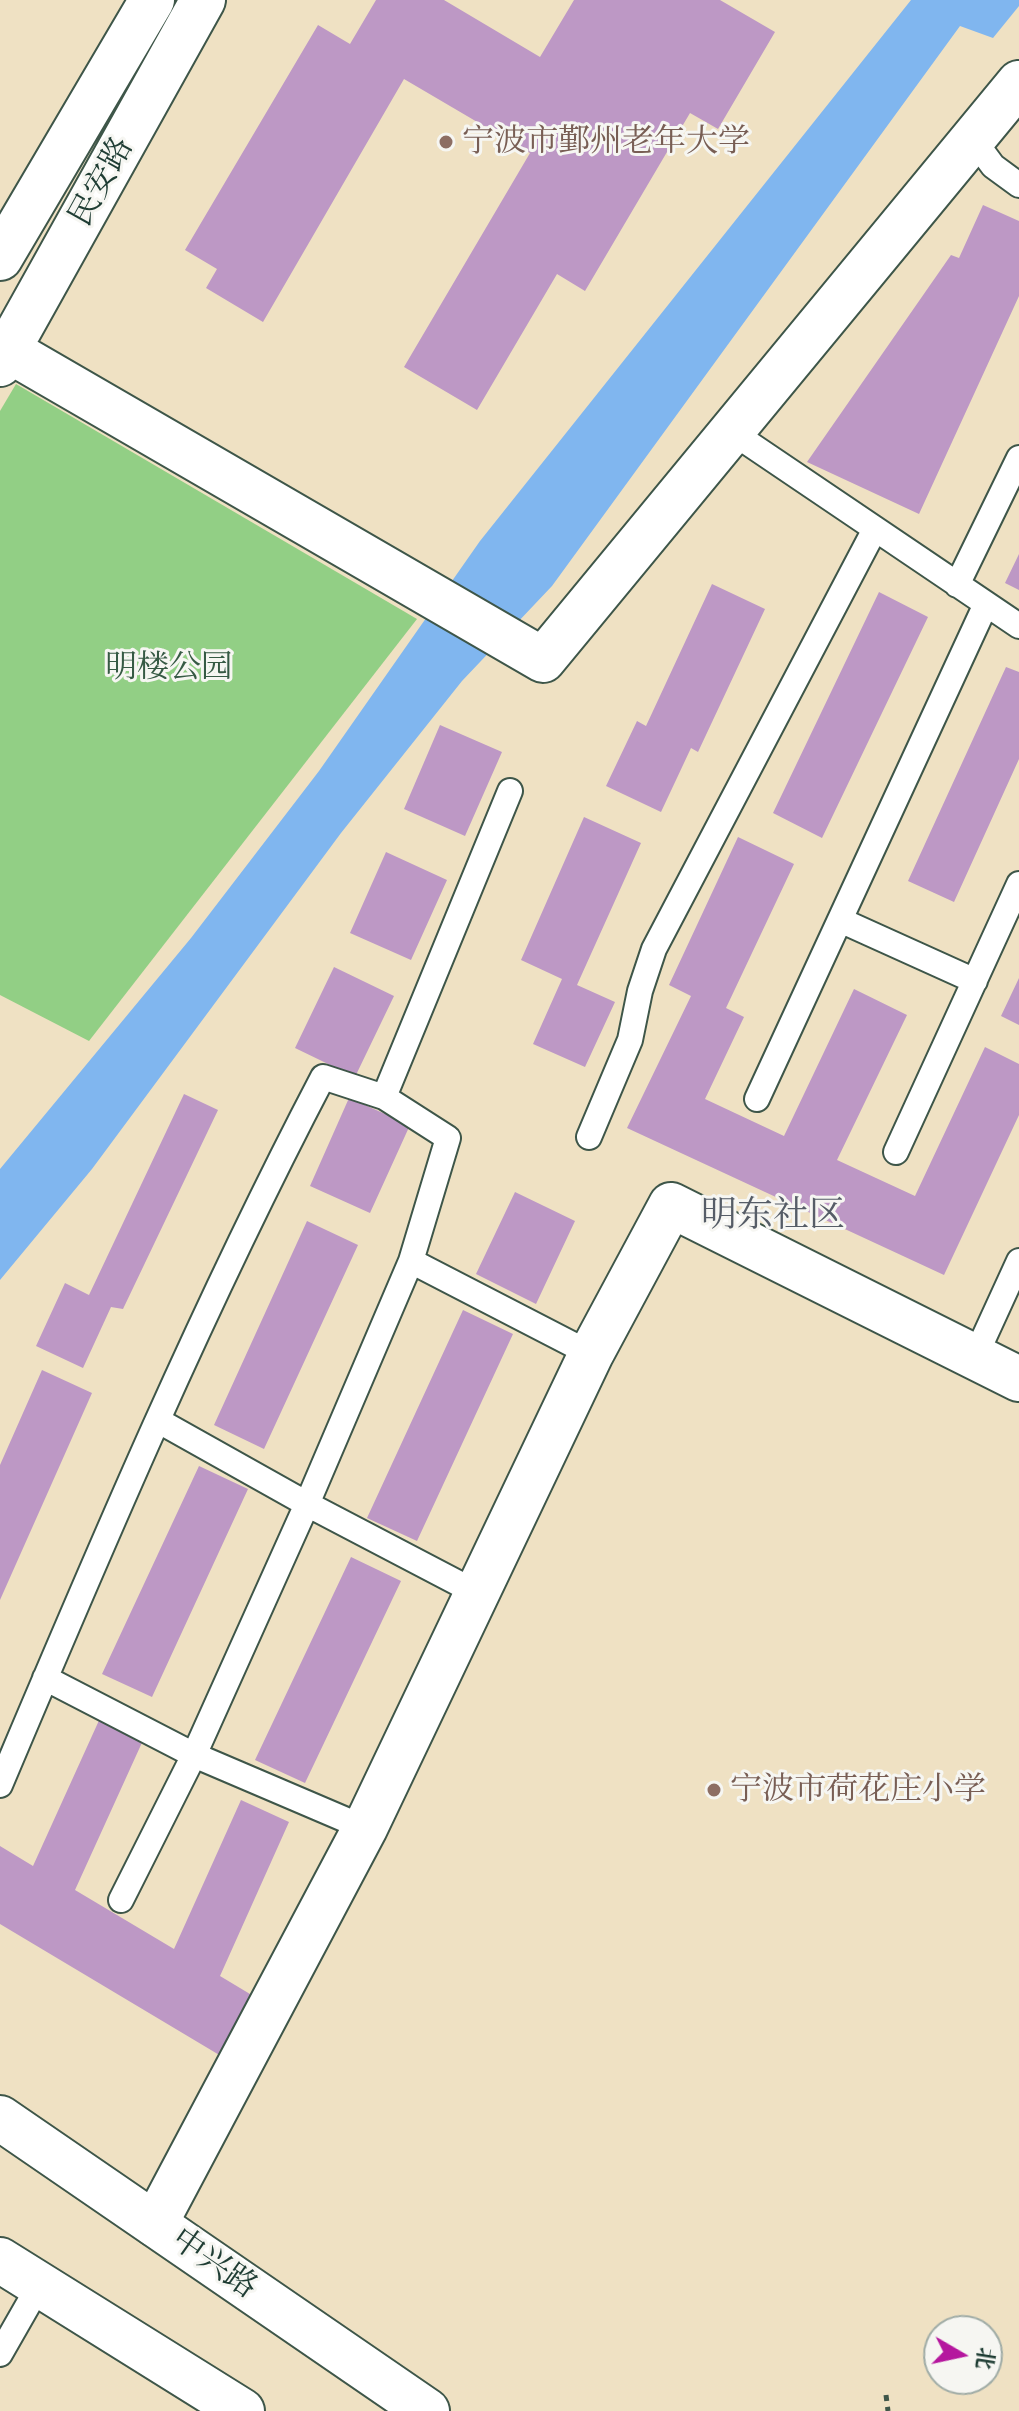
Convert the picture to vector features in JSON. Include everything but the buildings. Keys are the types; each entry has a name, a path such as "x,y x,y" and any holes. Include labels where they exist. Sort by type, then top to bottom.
{"street":[{"name":"民安路","path":"0,258 152,0"},
{"name":"民安路","path":"3,351 203,0"},
{"path":"3,351 543,660 1016,88"},
{"path":"155,2224 365,1828 591,1354 671,1205 1019,1379"},
{"name":"中兴路","path":"0,2118 427,2411"},
{"path":"0,2260 242,2411"}],"lane":[{"path":"973,139 993,166 1019,185"},
{"path":"732,432 1019,626"},
{"path":"957,585 1019,458"},
{"path":"589,1137 630,1040 640,991 654,949 875,529"},
{"path":"757,1099 986,604"},
{"path":"384,1097 510,791"},
{"path":"896,1152 1019,884"},
{"path":"840,920 975,981"},
{"path":"0,1785 159,1421 278,1163 323,1077 384,1097 448,1138 411,1261 307,1504 194,1755 121,1900"},
{"path":"411,1261 591,1354"},
{"path":"975,1357 1019,1261"},
{"path":"159,1421 307,1504 477,1593"},
{"path":"45,1678 194,1755 365,1828"},
{"path":"0,2354 40,2284"}],"path":[{"path":"886,2395 888,2411"}],"green space":[{"name":"明楼公园","path":"16,384 417,619 89,1041 0,995 0,411"}],"water":[{"path":"911,0 1019,0 1019,6 993,38 960,26 552,586 462,681 341,833 92,1169 0,1280 0,1169 191,938 319,771 480,541"}],"place":[{"name":"宁波市鄞州老年大学","path":"446,142"},
{"name":"宁波市荷花庄小学","path":"714,1790"}],"district":[{"name":"明东社区","path":"773,1216"}]}
